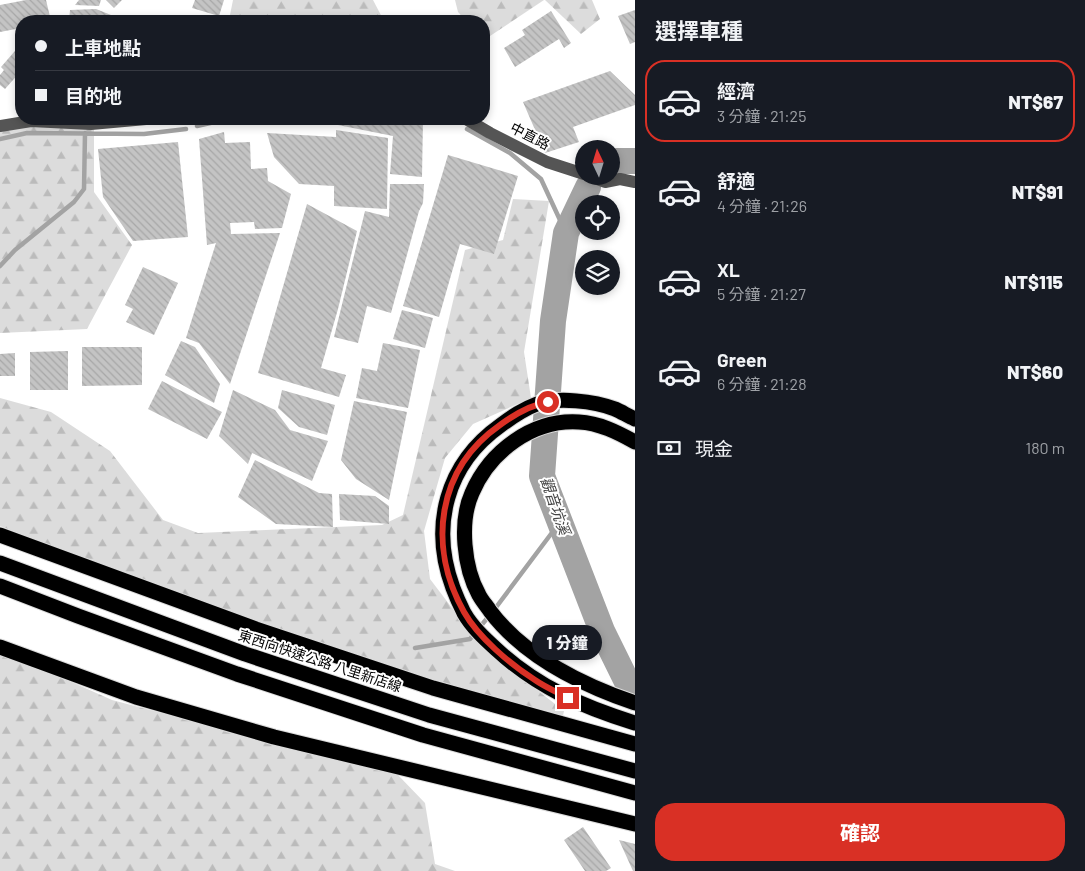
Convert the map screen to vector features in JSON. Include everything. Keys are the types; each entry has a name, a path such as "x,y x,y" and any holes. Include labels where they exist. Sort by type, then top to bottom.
{"highway":[{"path":"635,419 614,408 588,402 563,401 538,404 516,414 492,431 474,448 460,467 449,492 443,519 443,546 447,573 464,613 482,636 506,658 535,680 576,702 635,723"},
{"path":"635,442 610,428 579,422 552,423 525,433 503,450 484,471 471,494 465,520 465,547 470,572 479,596 497,620 514,637 572,677 635,703"},
{"path":"0,534 256,629 433,688 635,744"},
{"name":"東西向快速公路 八里新店線","path":"0,563 245,654 429,715 635,771"},
{"path":"0,586 237,674 423,735 635,794"},
{"path":"0,647 136,697 274,736 635,824"}],"street":[{"path":"0,126 15,124"},
{"name":"中直路","path":"476,125 547,162 575,171"},
{"path":"620,179 635,182"}],"green space":[{"path":"233,0 373,0 381,15 230,15"},
{"path":"455,0 544,0 490,36 490,15 461,15 458,12"},
{"path":"545,0 592,0 600,19 581,34"},
{"path":"0,121 15,121 15,125 94,125 94,192 132,245 87,329 0,333"},
{"path":"513,199 549,201 524,352 531,398 473,424 445,458 424,531 430,579 481,646 564,711 561,725 140,581 0,526 0,398 51,412 110,451 163,520 198,533 382,525 403,515 465,250 503,240"},
{"path":"0,650 112,700 398,775 425,803 435,864 455,871 0,871"}],"building":[{"path":"26,0 46,0 50,15 15,15 15,29 0,32 0,5"},
{"path":"79,0 101,0 99,6 75,5"},
{"path":"106,0 122,0 114,8"},
{"path":"195,0 224,0 219,15 192,8"},
{"path":"96,9 111,15 70,15 70,10"},
{"path":"635,10 635,42 630,44 618,16"},
{"path":"551,11 571,43 564,48 559,39 515,67 504,48 525,35 522,30"},
{"path":"15,51 15,78 5,89 0,85 0,75 4,70 1,67"},
{"path":"610,71 635,95 635,105 573,127 578,140 575,140 575,143 545,153 523,102"},
{"path":"338,125 423,125 422,177 390,174 393,136"},
{"path":"336,130 388,138 387,209 334,206 334,186 299,184 274,157 267,133 336,137"},
{"path":"224,132 225,143 250,142 251,169 267,168 268,181 291,194 282,228 255,229 254,222 230,223 231,234 280,233 230,384 199,343 186,338 216,243 207,245 199,139"},
{"path":"178,142 188,237 133,241 103,197 98,149"},
{"path":"448,155 518,176 494,254 460,244 439,317 403,306"},
{"path":"390,184 424,184 423,203 419,211 391,313 367,306 358,343 334,337 365,211 389,217"},
{"path":"307,204 357,231 321,368 346,375 339,397 258,373"},
{"path":"143,267 178,283 154,335 126,322 133,309 125,305"},
{"path":"402,310 433,318 425,348 393,339"},
{"path":"181,341 195,347 220,384 214,403 165,375"},
{"path":"383,343 420,350 408,408 356,398 362,368 377,371"},
{"path":"82,347 142,347 142,385 82,386"},
{"path":"68,351 68,390 30,390 30,352"},
{"path":"15,353 15,376 0,376 0,354"},
{"path":"162,381 222,412 207,439 148,409"},
{"path":"233,390 275,410 290,430 328,441 312,481 252,453 248,464 219,436"},
{"path":"282,390 335,405 327,435 299,427 278,408"},
{"path":"354,401 407,412 389,500 356,479 341,460"},
{"path":"255,460 319,493 332,494 333,527 276,524 238,497"},
{"path":"339,494 375,496 389,506 389,524 340,520"},
{"path":"583,827 611,868 606,871 585,871 564,840"},
{"path":"619,840 635,844 635,871 633,871"}],"waterway":[{"path":"197,126 201,125"},
{"path":"0,139 27,133 144,134 186,129"},
{"path":"467,129 510,153 541,179 566,233"},
{"path":"0,266 15,250 74,202 84,189 85,133"},
{"name":"觀音坑溪","path":"620,161 635,161"},
{"name":"觀音坑溪","path":"588,187 566,233 553,321 542,476 602,631 635,698"},
{"path":"494,610 560,522"},
{"path":"415,648 470,639 489,616"}],"route":[{"path":"548,402 538,404 516,414 492,431 474,448 460,467 449,492 443,519 443,546 447,573 464,613 482,636 506,658 535,680 568,698"}]}
